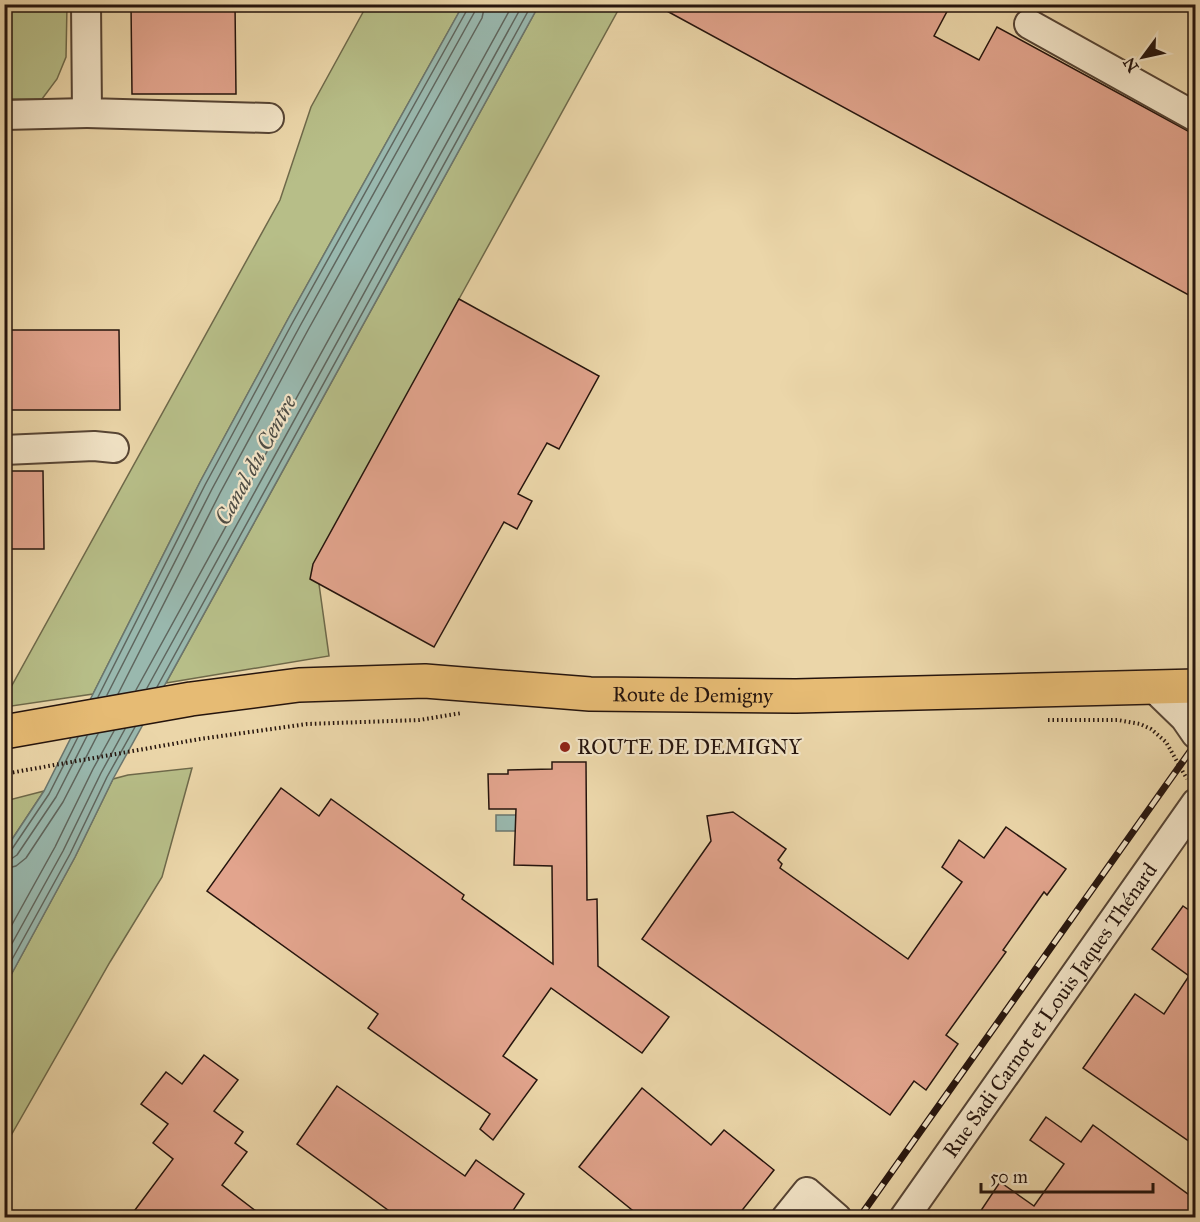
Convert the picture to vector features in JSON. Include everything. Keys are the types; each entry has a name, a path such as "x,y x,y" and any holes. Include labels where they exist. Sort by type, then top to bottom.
{"main road":[{"name":"Route de Demigny","path":"15,730 191,699 298,685 425,681 591,694 796,696 1196,686"}],"street":[{"path":"86,4 87,113"},
{"path":"1029,24 1196,117"},
{"path":"4,115 87,113 269,118"},
{"path":"4,450 94,446 114,448"},
{"path":"1153,687 1185,718 1196,734"},
{"name":"Rue Sadi Carnot et Louis Jaques Thénard","path":"904,1218 1196,803"},
{"path":"786,1218 807,1192 837,1218"}],"path":[{"path":"4,774 166,746"}],"green space":[{"path":"4,5 67,5 66,57 57,79 42,99 5,99"},
{"path":"367,5 463,5 200,482 93,694 5,707 5,698 280,200 311,107"},
{"path":"539,5 621,5 459,299 319,584 329,656 166,683"},
{"path":"192,768 162,877 110,962 5,1146 5,986 75,857 113,779 128,775"},
{"path":"44,791 5,850 5,801"}],"water":[{"name":"Canal du Centre","path":"463,5 539,5 113,779 75,857 5,986 5,850 44,791 200,482"},
{"path":"496,815 533,815 533,831 496,831"}],"building":[{"path":"131,4 235,4 236,94 132,94"},
{"path":"654,4 951,4 934,36 979,60 997,27 1196,134 1196,299"},
{"path":"459,299 599,376 559,449 547,443 518,494 532,501 517,529 504,522 434,647 310,579 313,564"},
{"path":"4,330 119,330 120,410 4,410"},
{"path":"4,471 43,471 44,549 4,549"},
{"path":"552,762 586,762 587,900 597,899 598,966 669,1017 642,1053 551,988 503,1056 537,1080 493,1140 480,1129 490,1114 368,1028 378,1014 207,891 281,788 319,816 331,799 464,895 462,899 553,964 552,866 514,865 516,809 489,809 488,774 508,774 508,770 552,769"},
{"path":"733,812 786,849 778,860 782,864 780,868 908,959 962,882 942,867 959,840 984,858 1006,827 1066,869 1047,895 1044,892 1003,950 1006,952 946,1035 958,1044 926,1090 914,1081 890,1115 642,939 711,841 707,816"},
{"path":"1183,906 1196,915 1196,1146 1083,1068 1135,994 1164,1014 1189,976 1152,949"},
{"path":"204,1055 238,1080 214,1111 243,1132 235,1143 247,1152 222,1185 265,1218 129,1218 173,1159 153,1143 168,1124 141,1104 166,1072 182,1084"},
{"path":"337,1086 465,1176 476,1160 524,1194 508,1218 399,1218 297,1144"},
{"path":"642,1088 711,1145 724,1130 774,1170 736,1218 642,1218 579,1167"},
{"path":"1046,1117 1081,1142 1093,1125 1196,1200 1196,1218 976,1218 1000,1182 1034,1206 1064,1164 1030,1140"}],"railway":[{"path":"859,1218 1196,743"}],"place":[{"name":"ROUTE DE DEMIGNY","path":"565,747"}]}
